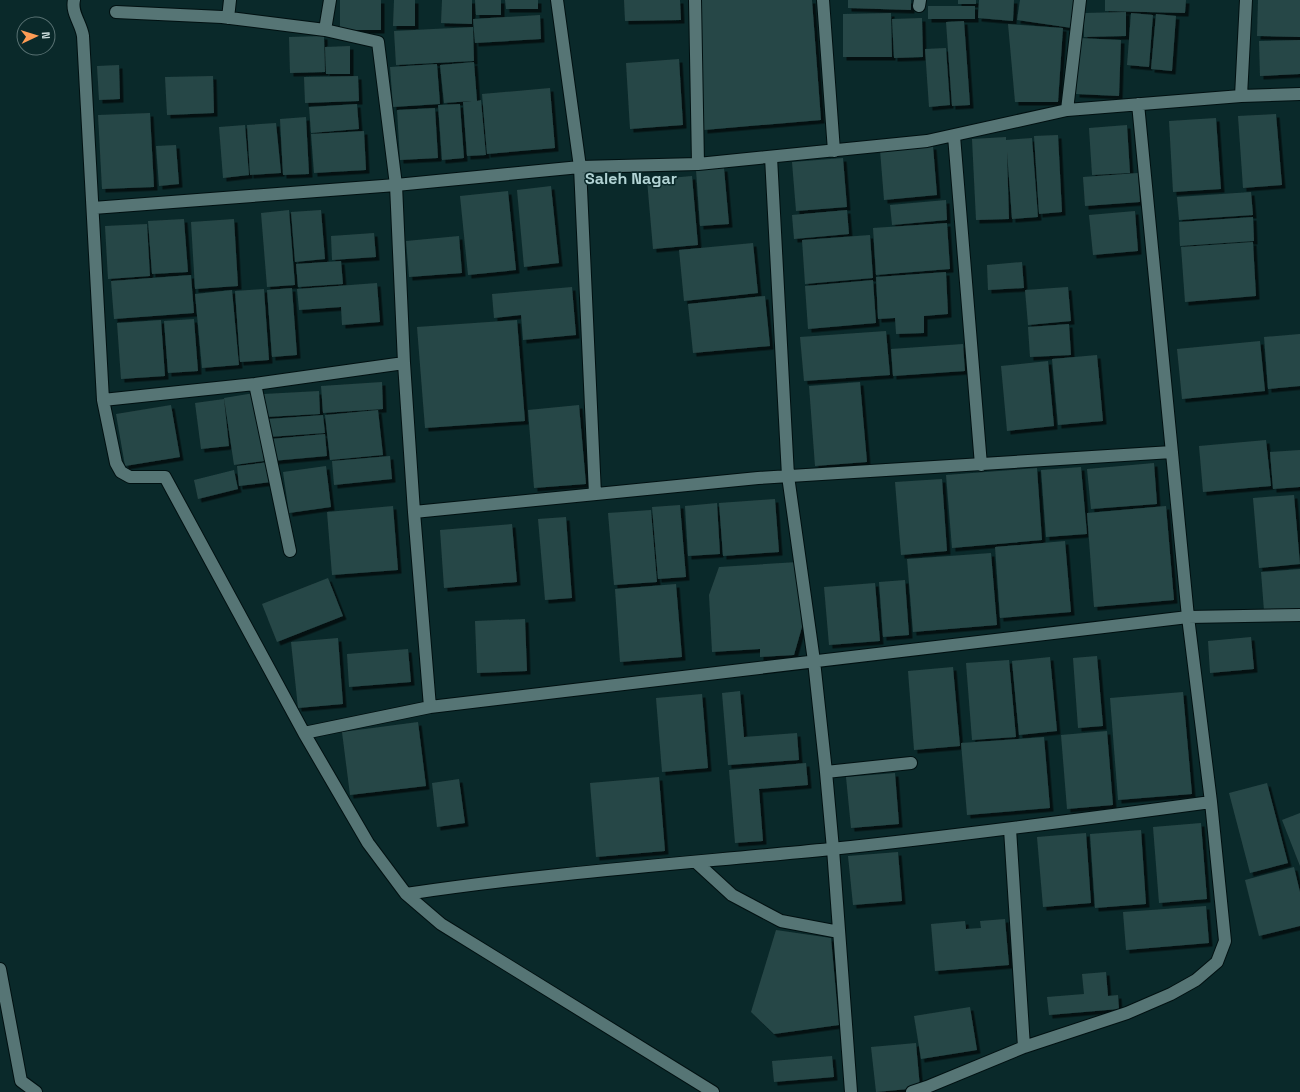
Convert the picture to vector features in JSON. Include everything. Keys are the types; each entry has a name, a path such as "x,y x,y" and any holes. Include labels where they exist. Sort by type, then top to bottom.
{"street":[{"path":"74,0 74,13 82,27 84,36 103,400 116,463 121,472 130,477 165,477 304,733 368,843 406,894 441,924 713,1092"},
{"path":"228,18 230,0"},
{"path":"325,30 330,0"},
{"path":"557,0 580,167 595,494"},
{"path":"695,0 698,164"},
{"path":"823,0 834,151"},
{"path":"1067,110 1080,0"},
{"path":"1242,96 1246,0"},
{"path":"116,12 222,17 325,30 378,42 396,185 404,363 414,512 430,707"},
{"path":"93,208 396,185 580,167 698,164 927,141 1067,110 1242,96 1300,94"},
{"path":"912,1092 1024,1047 1128,1013 1164,997 1196,980 1217,962 1225,941 1211,802 1188,617 1138,104"},
{"path":"954,136 981,464"},
{"path":"771,157 788,476 814,661 826,772 851,1092"},
{"path":"103,400 255,384 404,363"},
{"path":"255,384 290,551"},
{"path":"414,512 788,476 1172,452"},
{"path":"304,733 430,707 814,661 1188,617 1300,615"},
{"path":"826,772 912,763"},
{"path":"406,894 472,884 833,849 1010,829 1211,802"},
{"path":"1010,829 1024,1047"},
{"path":"696,862 732,895 781,921 839,932"},
{"path":"0,968 21,1081 36,1092"}],"building":[{"path":"340,0 381,0 381,30 340,30"},
{"path":"394,0 415,0 415,26 393,26"},
{"path":"442,0 472,0 472,24 441,23"},
{"path":"475,0 501,0 501,15 476,15"},
{"path":"505,0 538,0 538,9 506,9"},
{"path":"624,0 680,0 681,20 625,21"},
{"path":"700,0 812,0 821,120 704,130"},
{"path":"848,0 911,0 911,10 848,8"},
{"path":"958,0 976,0 976,4 958,4"},
{"path":"979,0 1014,0 1013,21 978,18"},
{"path":"1020,0 1076,0 1072,28 1017,20"},
{"path":"1105,0 1186,0 1185,13 1105,11"},
{"path":"1258,0 1300,0 1300,37 1257,36"},
{"path":"928,6 975,6 975,19 928,19"},
{"path":"1126,12 1126,36 1084,37 1084,13"},
{"path":"891,13 892,57 843,57 843,14"},
{"path":"1131,13 1153,15 1149,67 1127,65"},
{"path":"1156,14 1176,16 1172,71 1151,69"},
{"path":"540,15 541,39 475,43 473,19"},
{"path":"922,18 923,57 894,58 892,19"},
{"path":"964,21 970,105 952,106 946,22"},
{"path":"1008,24 1063,28 1058,102 1015,102"},
{"path":"473,27 474,61 396,65 394,31"},
{"path":"324,36 325,72 290,73 289,37"},
{"path":"1078,38 1121,40 1119,96 1076,94"},
{"path":"1300,40 1300,74 1260,76 1259,41"},
{"path":"350,46 350,74 326,74 325,47"},
{"path":"946,48 950,105 929,107 925,49"},
{"path":"679,59 683,125 630,129 626,63"},
{"path":"474,62 477,101 481,100 486,155 467,156 463,102 472,101 444,103 440,65"},
{"path":"437,64 440,104 393,107 390,67"},
{"path":"119,65 120,99 99,100 97,66"},
{"path":"213,76 214,113 167,115 165,77"},
{"path":"358,76 359,101 305,103 304,77"},
{"path":"550,88 555,148 487,154 482,94"},
{"path":"357,104 359,129 311,133 309,107"},
{"path":"460,104 464,158 442,160 438,105"},
{"path":"435,108 438,158 400,160 397,110"},
{"path":"150,113 154,187 102,189 98,115"},
{"path":"1276,114 1282,185 1243,188 1238,116"},
{"path":"306,117 309,174 283,175 280,119"},
{"path":"1216,118 1221,189 1173,192 1169,121"},
{"path":"276,123 281,173 250,175 247,125"},
{"path":"245,125 249,175 223,178 219,127"},
{"path":"1127,125 1130,173 1092,175 1089,128"},
{"path":"364,131 366,170 314,173 311,134"},
{"path":"1058,135 1062,212 1039,214 1034,136"},
{"path":"1006,137 1006,140 1032,138 1038,217 1012,219 1007,152 1009,219 976,220 972,139"},
{"path":"176,145 179,184 159,186 156,146"},
{"path":"933,146 937,195 884,200 880,150"},
{"path":"843,158 847,207 796,211 792,162"},
{"path":"724,168 729,224 700,226 696,170"},
{"path":"1138,173 1140,202 1085,206 1083,177"},
{"path":"692,176 698,245 653,249 647,180"},
{"path":"551,186 559,263 524,267 517,190"},
{"path":"508,191 516,270 468,275 460,196"},
{"path":"1251,192 1253,215 1179,220 1177,197"},
{"path":"946,200 947,220 892,225 890,205"},
{"path":"289,210 295,285 267,287 261,213"},
{"path":"321,210 325,259 295,262 291,212"},
{"path":"847,210 849,234 794,239 792,215"},
{"path":"1135,211 1138,251 1093,255 1089,215"},
{"path":"1253,217 1254,241 1180,246 1179,222"},
{"path":"184,219 188,272 152,274 148,221"},
{"path":"234,219 238,286 195,289 191,222"},
{"path":"947,223 950,269 876,275 873,228"},
{"path":"147,224 150,276 108,279 105,226"},
{"path":"374,233 376,257 332,260 331,236"},
{"path":"870,235 873,278 805,284 802,240"},
{"path":"459,236 462,273 409,277 406,241"},
{"path":"1253,242 1256,296 1185,302 1181,247"},
{"path":"753,243 758,293 684,301 679,250"},
{"path":"341,261 343,284 298,287 296,264"},
{"path":"1022,262 1024,288 988,290 987,265"},
{"path":"946,272 948,314 924,316 924,333 896,334 895,318 878,319 876,277"},
{"path":"191,275 194,313 114,319 111,281"},
{"path":"873,280 876,323 808,329 805,286"},
{"path":"377,283 380,322 342,325 341,307 299,310 297,289"},
{"path":"572,287 576,335 523,340 521,315 494,318 492,294"},
{"path":"1068,287 1071,321 1028,325 1025,290"},
{"path":"292,288 297,355 272,357 267,290"},
{"path":"264,289 269,360 240,362 235,291"},
{"path":"232,290 239,365 202,368 195,294"},
{"path":"765,296 770,346 693,353 688,304"},
{"path":"194,319 198,371 168,373 164,321"},
{"path":"161,320 165,376 121,379 117,323"},
{"path":"517,320 525,421 425,428 417,327"},
{"path":"1069,324 1071,355 1030,357 1028,327"},
{"path":"886,331 890,375 804,381 800,337"},
{"path":"1300,334 1300,386 1268,389 1264,337"},
{"path":"1260,341 1265,391 1182,399 1177,349"},
{"path":"963,344 965,371 893,376 891,349"},
{"path":"1097,355 1103,421 1058,425 1052,359"},
{"path":"1048,361 1054,426 1007,431 1001,366"},
{"path":"382,382 383,409 323,413 321,386"},
{"path":"860,382 867,462 815,466 809,386"},
{"path":"319,391 320,414 266,417 264,394"},
{"path":"254,393 264,461 234,465 224,398"},
{"path":"224,399 229,446 201,449 195,403"},
{"path":"171,405 180,457 125,466 116,414"},
{"path":"579,405 586,484 534,488 528,410"},
{"path":"378,410 383,455 330,460 325,415"},
{"path":"323,415 325,433 269,437 268,419"},
{"path":"325,434 327,456 272,461 270,439"},
{"path":"1266,440 1271,486 1203,492 1199,446"},
{"path":"1300,450 1300,487 1273,489 1270,452"},
{"path":"390,456 392,479 334,485 332,461"},
{"path":"269,462 271,482 239,486 237,466"},
{"path":"1154,463 1157,504 1091,509 1087,469"},
{"path":"326,466 331,507 289,513 283,472"},
{"path":"1081,467 1087,534 1046,537 1041,470"},
{"path":"1037,468 1042,540 952,548 946,475"},
{"path":"234,470 238,489 198,499 194,480"},
{"path":"942,479 947,551 901,555 895,482"},
{"path":"1294,495 1300,564 1259,568 1253,498"},
{"path":"775,499 779,552 723,556 719,503"},
{"path":"717,503 720,554 688,556 685,506"},
{"path":"680,505 686,577 658,579 652,507"},
{"path":"393,506 398,570 332,575 327,512"},
{"path":"1166,506 1174,600 1094,607 1087,513"},
{"path":"651,510 657,582 614,585 608,513"},
{"path":"566,517 572,598 545,600 538,519"},
{"path":"512,524 517,582 444,588 440,530"},
{"path":"1065,541 1071,612 1000,618 995,547"},
{"path":"991,553 997,625 913,632 907,559"},
{"path":"798,562 802,627 794,655 760,657 760,649 712,652 709,595 719,567"},
{"path":"1300,569 1300,608 1264,611 1261,572"},
{"path":"328,578 343,616 277,642 262,604"},
{"path":"905,580 909,635 883,637 879,582"},
{"path":"875,583 880,641 829,645 824,587"},
{"path":"676,584 682,657 620,662 615,589"},
{"path":"525,619 527,671 477,673 475,621"},
{"path":"1251,637 1254,669 1210,673 1208,641"},
{"path":"338,638 343,704 298,708 291,642"},
{"path":"408,649 411,682 349,687 347,654"},
{"path":"1097,656 1103,726 1078,728 1073,658"},
{"path":"1050,657 1057,731 1019,735 1012,661"},
{"path":"1009,660 1016,737 972,740 966,663"},
{"path":"953,667 960,746 914,750 908,671"},
{"path":"740,691 744,737 797,733 799,760 728,765 722,693"},
{"path":"1183,692 1192,794 1118,800 1110,698"},
{"path":"702,694 708,768 662,772 656,698"},
{"path":"418,722 426,786 350,795 342,732"},
{"path":"1107,731 1113,805 1067,809 1061,735"},
{"path":"1044,737 1050,808 967,815 961,743"},
{"path":"806,763 808,785 759,789 763,841 735,843 729,770"},
{"path":"895,773 899,824 851,828 846,777"},
{"path":"659,777 665,851 596,857 590,783"},
{"path":"459,779 465,823 437,827 432,783"},
{"path":"1267,783 1288,863 1250,873 1229,793"},
{"path":"1300,813 1300,866 1282,820"},
{"path":"1201,823 1207,899 1159,903 1153,827"},
{"path":"1141,830 1146,904 1095,908 1090,834"},
{"path":"1086,833 1091,903 1043,907 1037,837"},
{"path":"898,852 902,901 853,905 848,856"},
{"path":"1294,867 1300,892 1300,926 1259,936 1245,880"},
{"path":"1206,906 1209,943 1126,950 1123,912"},
{"path":"1005,919 1009,965 935,971 931,924 965,921 966,929 981,928 980,921"},
{"path":"776,930 831,938 839,1025 774,1034 751,1012"},
{"path":"1106,972 1108,996 1118,995 1119,1009 1049,1015 1047,997 1084,994 1082,974"},
{"path":"970,1007 977,1050 921,1059 914,1016"},
{"path":"916,1043 920,1088 876,1092 871,1047"},
{"path":"832,1056 834,1077 774,1082 772,1061"}],"district":[{"name":"Saleh Nagar","path":"631,178"}]}
